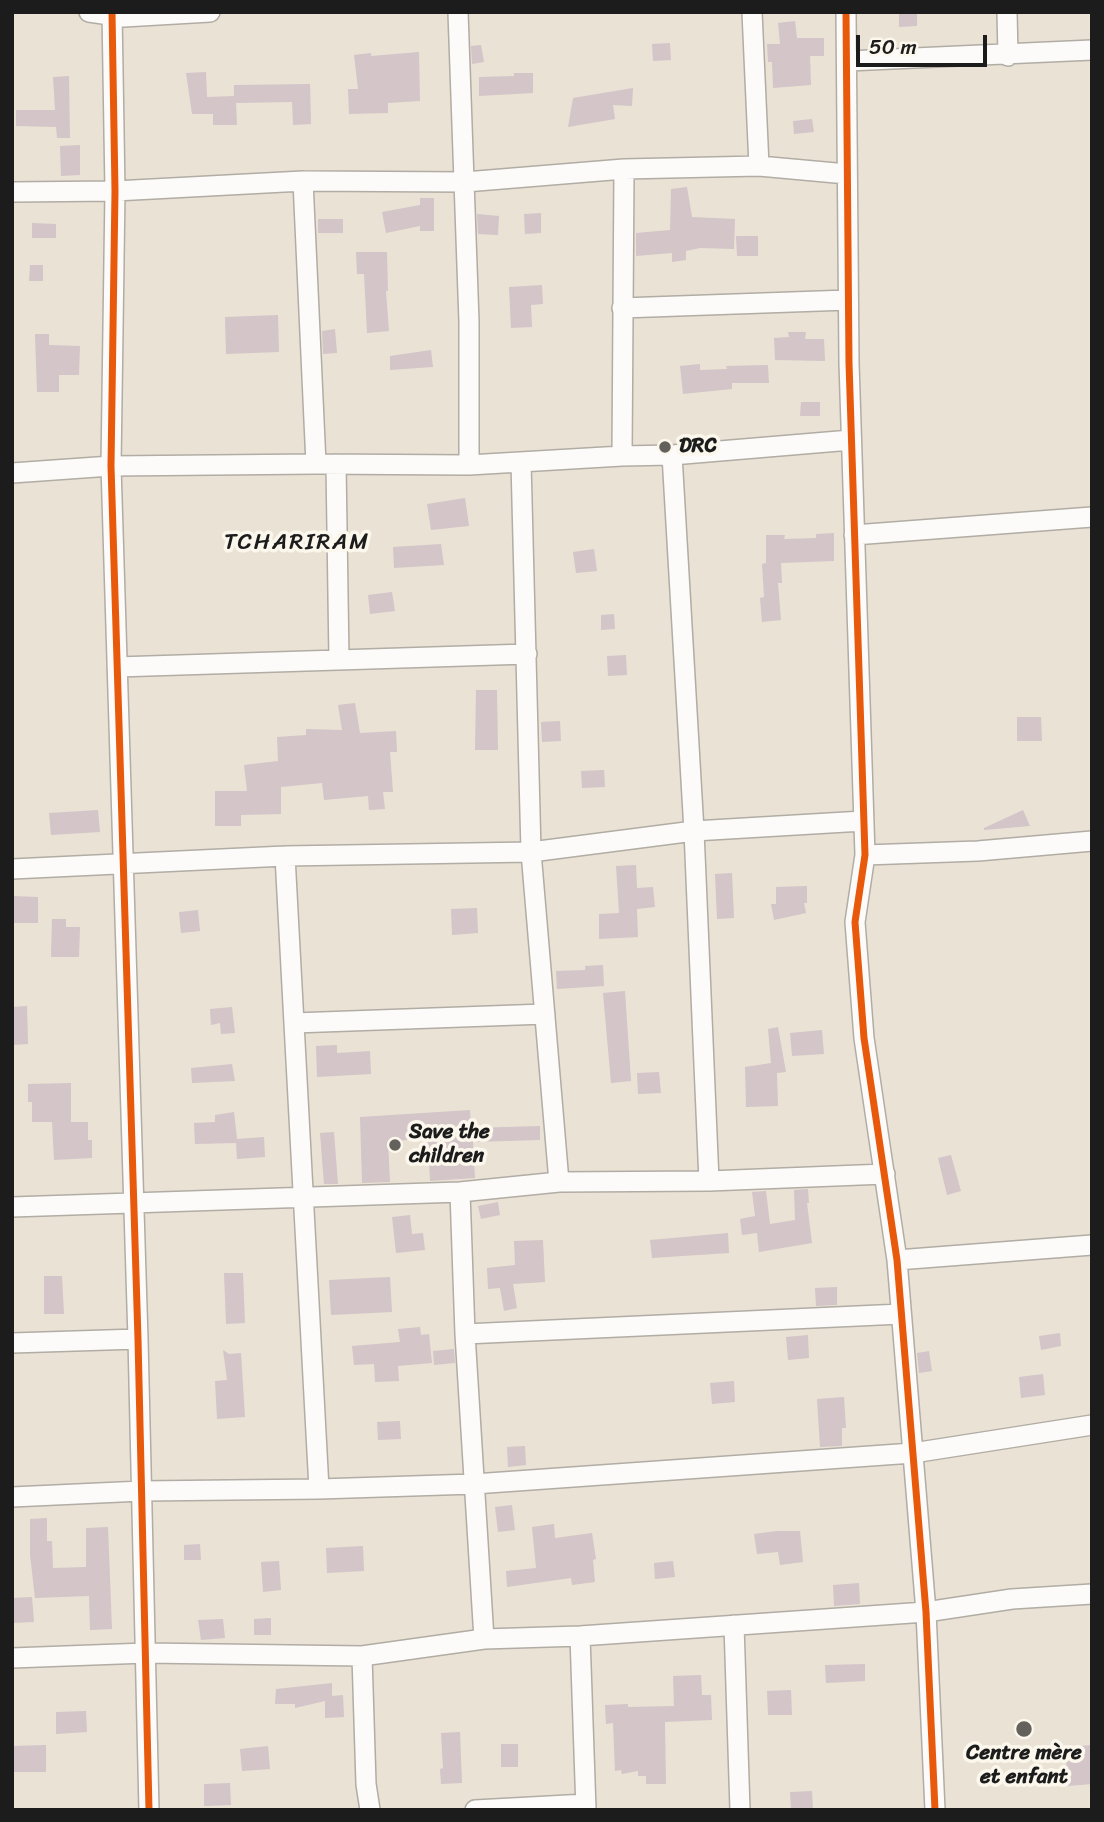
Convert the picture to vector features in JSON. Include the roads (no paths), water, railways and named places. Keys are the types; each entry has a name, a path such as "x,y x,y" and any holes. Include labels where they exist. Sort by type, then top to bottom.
{"street":[{"path":"89,12 124,17 210,12"},
{"path":"458,12 469,322 468,465"},
{"path":"752,12 759,166"},
{"path":"846,12 851,440 865,855 855,922 864,1038 897,1260 926,1612 934,1810"},
{"path":"1007,12 1008,56"},
{"path":"112,14 115,191 111,466 138,1339 149,1810"},
{"path":"848,61 1008,56 1092,50"},
{"path":"12,192 115,191 303,181 465,182 624,169 759,166 847,174"},
{"path":"622,456 624,169"},
{"path":"303,181 316,464"},
{"path":"622,308 848,300"},
{"path":"12,473 111,466 468,465 672,455 851,440"},
{"path":"672,455 694,831 709,1181"},
{"path":"522,462 531,852 559,1182"},
{"path":"336,464 339,660"},
{"path":"854,535 1091,517 1092,526"},
{"path":"117,667 527,653"},
{"path":"12,869 285,856 531,852 694,831 863,821"},
{"path":"865,855 978,851 1092,841"},
{"path":"285,856 319,1489"},
{"path":"294,1023 545,1014"},
{"path":"12,1206 460,1192 559,1182 709,1181 885,1174"},
{"path":"460,1192 465,1334 484,1639"},
{"path":"897,1260 1092,1245"},
{"path":"465,1334 901,1314"},
{"path":"12,1343 138,1339"},
{"path":"12,1497 142,1491 474,1484 913,1453 1092,1425"},
{"path":"12,1658 146,1653 362,1656 484,1639 580,1636 926,1612 1012,1599 1092,1594"},
{"path":"734,1625 740,1810"},
{"path":"475,1810 586,1807 580,1636"},
{"path":"362,1656 366,1784 370,1810"}],"place":[{"name":"DRC","path":"665,447"},
{"name":"Save the children","path":"395,1145"},
{"name":"Centre mère et enfant","path":"1024,1729"}],"district":[{"name":"TCHARIRAM","path":"297,543"}]}
